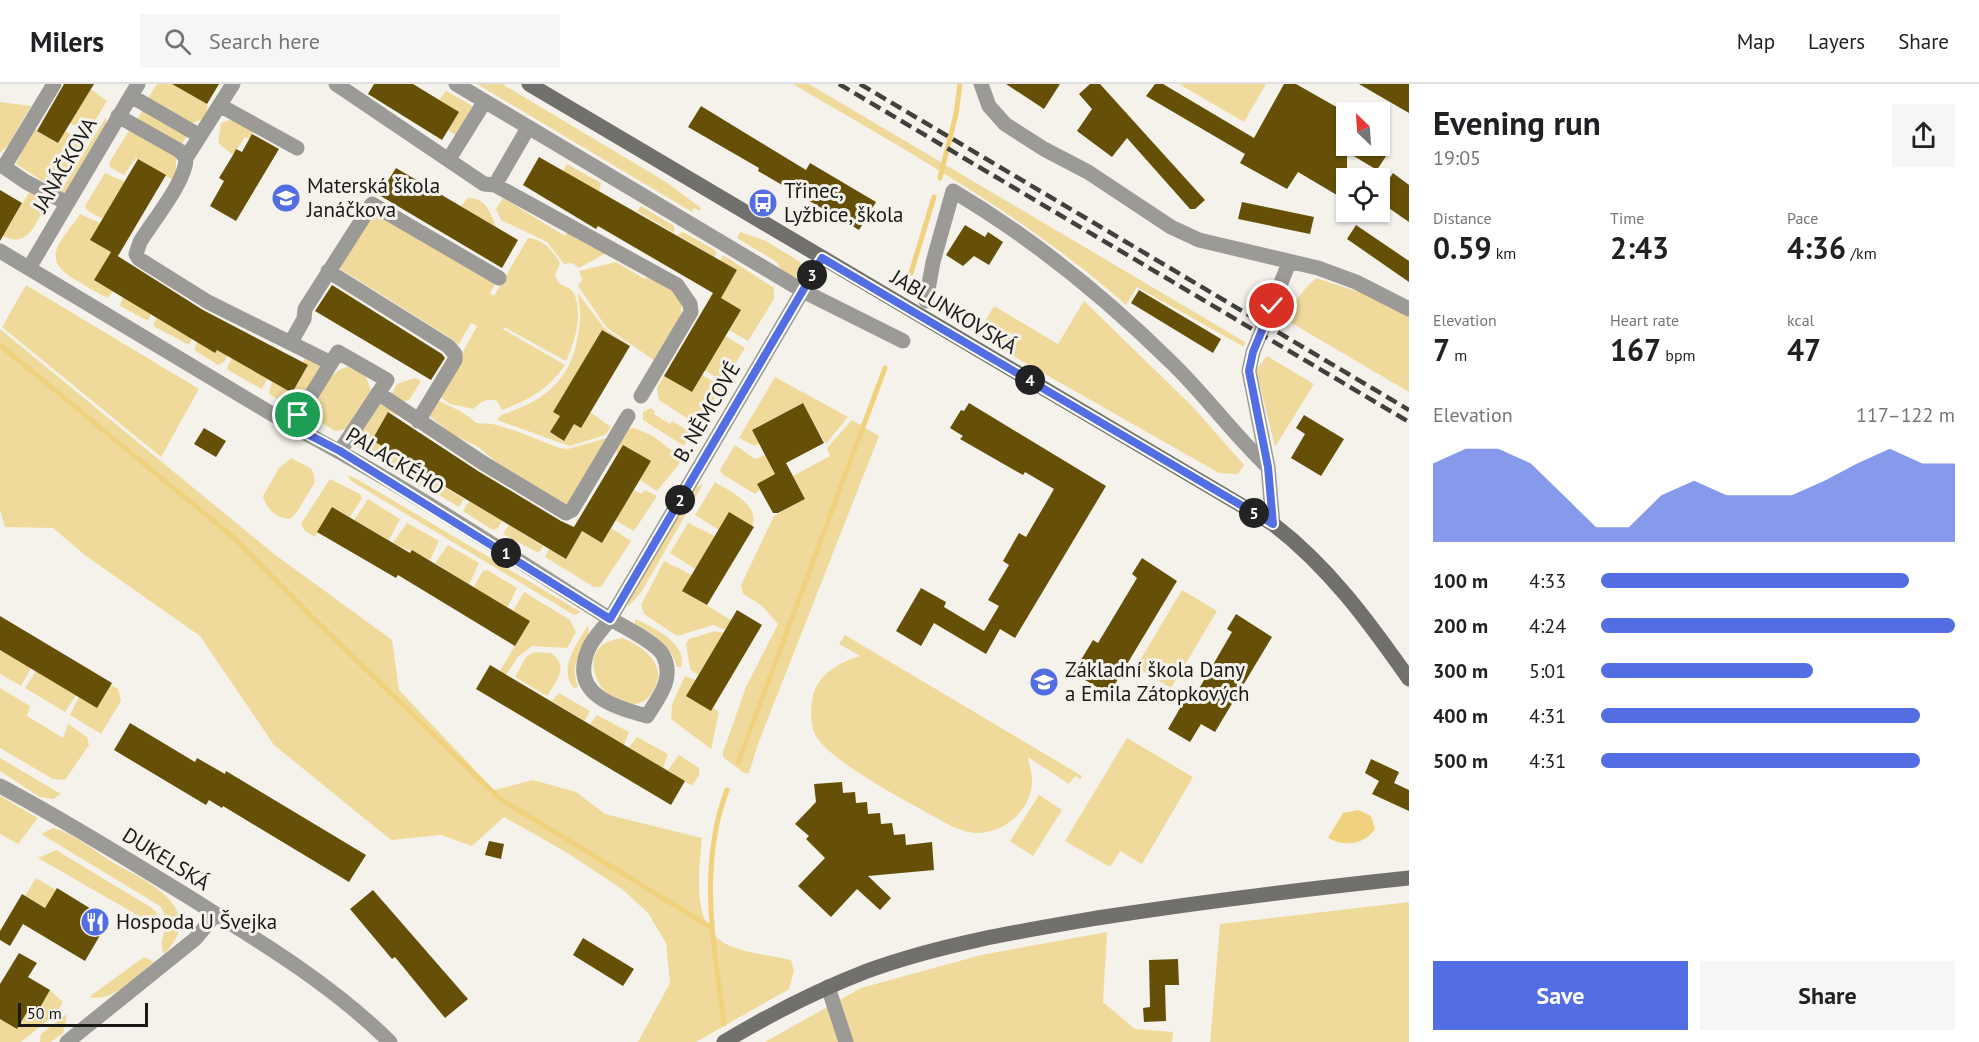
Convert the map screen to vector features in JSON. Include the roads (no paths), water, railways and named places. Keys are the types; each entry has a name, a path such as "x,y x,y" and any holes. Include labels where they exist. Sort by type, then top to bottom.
{"main road":[{"name":"JABLUNKOVSKÁ","path":"529,84 1273,524 1311,556 1361,610 1409,679"},
{"path":"724,1042 828,987 869,971 953,945 1007,933 1207,901 1409,878"}],"street":[{"path":"54,84 2,166 26,182 67,203"},
{"path":"186,158 221,106 232,84"},
{"path":"336,84 449,159 459,169 484,184 495,185 668,280 684,293 692,312 641,396"},
{"path":"456,84 803,291 903,340"},
{"path":"981,84 988,106 1005,124 1044,149 1088,172 1171,227 1198,240 1318,268 1356,282 1409,309"},
{"path":"134,90 200,136"},
{"name":"JANÁČKOVA","path":"28,268 134,90"},
{"path":"449,159 484,101"},
{"path":"221,106 297,148"},
{"path":"118,116 180,151 186,158 187,166 179,181 140,242 136,254 139,259 208,302 331,363"},
{"path":"495,185 528,128"},
{"path":"926,301 933,262 953,191 1002,220 1080,278 1173,364 1268,467"},
{"path":"291,342 304,319 305,309 372,204 499,278"},
{"name":"PALACKÉHO","path":"0,251 292,426 340,451 610,619"},
{"name":"B. NĚMCOVÉ","path":"610,619 822,258"},
{"path":"1273,524 1268,467 1249,371 1253,352 1289,263"},
{"path":"328,271 448,346 455,354 454,360 418,421"},
{"path":"292,426 338,352 387,380 340,451"},
{"path":"378,393 418,421 566,513 572,510 628,416"},
{"path":"610,619 662,652 668,668 665,687 647,716 604,701 588,689 583,670 588,649 610,619"},
{"name":"DUKELSKÁ","path":"0,786 54,814 255,936 318,980 390,1042"},
{"path":"68,1042 188,945 208,927 216,914"},
{"path":"828,987 846,1042"}],"waterway":[{"path":"940,178 956,114 960,84"},
{"path":"911,273 934,197"},
{"path":"0,345 233,537 499,798 712,928"},
{"path":"738,763 885,368"},
{"path":"724,1024 713,936 711,877 718,819 727,790"}],"railway":[{"path":"839,84 1409,422"},
{"path":"860,84 1409,410"}],"place":[{"name":"Materská škola Janáčkova","path":"286,198"},
{"name":"Třinec, Lyžbice, škola","path":"763,203"},
{"name":"Základní škola Dany a Emila Zátopkových","path":"1044,682"},
{"name":"Hospoda U Švejka","path":"95,922"}]}
